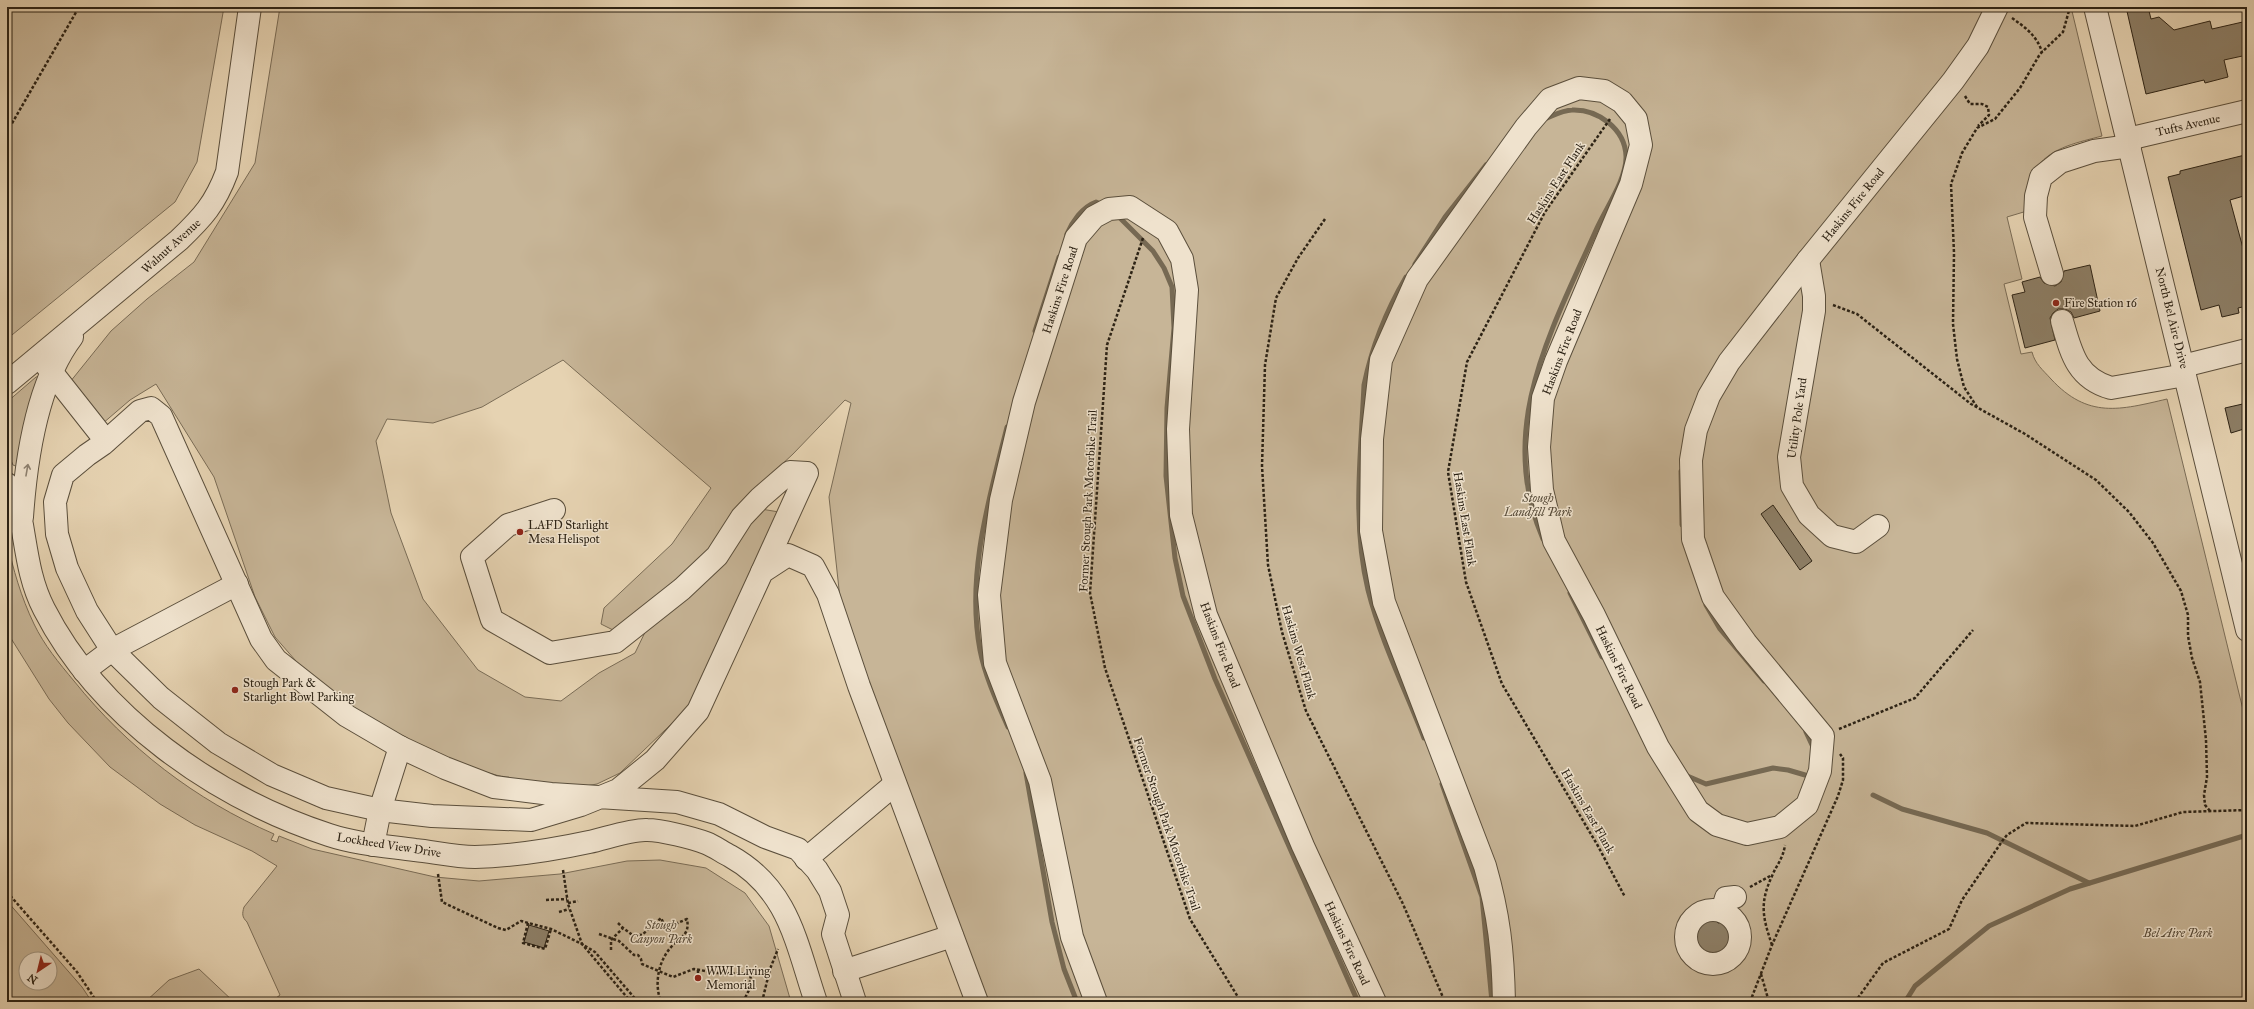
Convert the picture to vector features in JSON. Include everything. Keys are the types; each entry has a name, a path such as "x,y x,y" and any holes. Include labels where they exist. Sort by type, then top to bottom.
{"street":[{"name":"Walnut Avenue","path":"7,383 85,320 179,240 204,216 217,196 227,172 250,7"},
{"name":"North Bel Aire Drive","path":"2095,7 2184,370 2242,592 2247,630"},
{"name":"Haskins Fire Road","path":"1504,1002 1503,956 1498,913 1485,866 1384,602 1371,530 1372,439 1381,360 1416,279 1526,126 1550,99 1579,88 1604,91 1622,102 1636,119 1641,145 1631,184 1556,361 1543,398 1539,447 1542,490 1554,541 1594,616 1658,746 1698,812 1717,825 1747,834 1780,827 1807,805 1820,770 1823,736 1746,644 1713,597 1693,539 1690,488 1691,460 1696,430 1709,396 1729,362 1808,260 1950,85 1978,46 1996,10"},
{"name":"Tufts Avenue","path":"2052,274 2035,217 2036,196 2041,177 2060,162 2094,151 2247,111"},
{"name":"Haskins Fire Road","path":"1096,1002 1072,937 1040,781 995,663 989,595 1001,500 1024,402 1076,238 1094,217 1109,209 1130,208 1150,219 1167,231 1182,259 1187,290 1178,429 1181,515 1206,615 1303,846 1375,1002"},
{"name":"Utility Pole Yard","path":"1808,260 1814,296 1814,311 1789,457 1792,486 1809,515 1832,536 1856,542 1878,526"},
{"name":"Lockheed View Drive","path":"22,522 25,480 34,426 52,374 67,344 85,320"},
{"path":"2062,321 2071,353 2090,379 2111,388 2184,370 2247,350"},
{"path":"39,357 106,441"},
{"path":"554,510 508,525 472,557 492,620 550,653 615,642 682,589 717,556 742,517 760,498 790,472 807,473 698,711 655,760 618,790 600,798 530,820 432,816 380,810 326,798 272,775 218,742 161,698 112,650 87,610 67,568 57,534 55,502 63,476 140,411 151,408 161,416 261,639 276,660 347,716 400,747 445,768 494,787 551,794 600,798 677,802 719,814 766,837 798,849 817,870 830,891 838,915 833,934 855,1002"},
{"name":"Lockheed View Drive","path":"7,484 22,522 32,582 55,629 84,671 121,711 162,747 222,787 269,812 324,834 372,845 472,857 518,853 586,843 647,829 708,843 743,863 763,879 773,892 788,919 812,1000"},
{"name":"Lockheed View Drive","path":"7,500 22,522"},
{"path":"762,572 788,555 813,566 828,594 859,686 977,1002"},
{"path":"84,671 112,650 237,584"},
{"path":"372,845 380,810 400,747"},
{"path":"806,859 895,784"},
{"path":"647,829 650,800"},
{"path":"844,971 952,936"}],"path":[{"path":"7,132 79,7"},
{"path":"1977,128 1995,119 2020,88 2042,52 2063,32 2070,7"},
{"path":"1996,10 2009,16 2027,29 2039,44 2042,52"},
{"path":"1950,85 1964,96 1970,104 1982,104 1988,107 1989,114 1977,128 1962,153 1951,184 1954,253 1952,324 1957,359 1964,387 1977,407"},
{"name":"Haskins East Flank","path":"1622,102 1544,212 1467,362 1448,472 1466,582 1502,684 1598,846 1624,897"},
{"name":"Former Stough Park Motorbike Trail","path":"1150,219 1107,345 1090,593 1105,668 1190,919 1241,1002"},
{"name":"Haskins West Flank","path":"1325,219 1298,258 1276,298 1265,365 1262,459 1268,565 1282,632 1306,712 1403,904 1445,1002"},
{"path":"1814,296 1857,314 1977,407 2025,434 2096,480 2129,512 2153,543 2182,591 2188,615 2188,636 2192,658 2200,682 2207,770 2204,795 2206,806 2210,811"},
{"path":"1750,1002 1772,945 1838,796 1843,780 1843,758 1823,736 1915,698 1973,630"},
{"path":"1855,1002 1883,963 1950,929 1962,900 2003,840 2007,835 2026,823 2135,826 2183,812 2247,810"},
{"path":"1772,945 1763,920 1762,904 1772,874 1783,858 1785,839 1780,827"},
{"path":"563,870 569,909 582,944 631,1002"},
{"path":"438,874 442,902 450,907 506,930 521,921 551,929 582,944 595,952 638,1002"},
{"path":"1728,904 1772,874"},
{"path":"7,892 77,972 98,1002"},
{"path":"546,900 567,899"},
{"path":"568,903 578,901"},
{"path":"559,912 569,909"},
{"path":"618,924 631,934 642,935 661,918 666,928 687,918 687,932 665,954 659,972 656,982 660,1002"},
{"path":"528,923 523,943 545,949 551,929"},
{"path":"611,950 613,939 623,928"},
{"path":"599,934 620,942 634,955 638,955 642,964 673,978 687,971 698,969 717,973 751,974 770,969"},
{"path":"762,1002 770,969 780,945"},
{"path":"698,969 698,978"},
{"path":"1761,973 1769,1002"},
{"path":"742,1002 749,990 751,974"}],"green space":[{"path":"7,7 224,7 197,162 175,202 7,339"},
{"name":"Stough Landfill Park","path":"280,7 2071,7 2102,136 2067,146 2051,154 2038,166 2032,181 2027,211 2007,217 2022,279 2004,284 2021,354 2032,352 2040,367 2065,392 2078,401 2092,406 2105,408 2134,406 2167,399 2247,726 2247,1002 984,1002 842,617 829,497 851,403 845,400 793,454 734,509 715,548 619,633 601,624 604,608 672,544 711,488 563,360 482,407 433,423 387,419 376,441 391,513 423,599 478,670 525,697 561,701 599,673 635,653 649,624 761,509 779,512 687,709 620,773 597,784 562,790 536,786 456,764 345,704 309,676 275,637 255,597 214,477 156,384 130,400 102,424 70,382 111,331 147,299 194,262 255,163"},
{"path":"41,376 18,467 13,465 7,451 7,402 36,377"},
{"name":"Stough Canyon Park","path":"7,541 21,593 38,632 57,661 95,705 116,728 164,770 217,805 274,834 271,840 277,842 279,836 312,849 435,877 479,881 560,874 627,861 660,860 706,868 745,893 769,926 791,1002 271,1002 280,995 247,922 243,917 243,914 244,907 277,866 252,851 195,825 160,804 110,767 68,723 49,699 7,632"},
{"path":"7,901 51,951 18,951 18,991 58,991 58,959 82,987 92,1002 7,1002"},
{"path":"199,969 234,1002 145,1002 169,980"}],"building":[{"path":"2126,7 2148,7 2151,19 2159,17 2174,30 2210,21 2212,29 2247,21 2247,55 2224,60 2228,77 2205,83 2204,80 2146,94"},
{"path":"2245,155 2247,195 2230,200 2247,263 2247,306 2238,308 2239,313 2222,317 2219,305 2201,310 2168,177 2180,174 2180,171"},
{"name":"Fire Station 16","path":"2090,265 2100,311 2074,318 2071,312 2065,309 2058,309 2050,318 2055,340 2025,348 2012,295 2025,292 2022,282 2040,277 2044,283 2055,286 2061,282 2064,271"},
{"path":"2247,403 2247,428 2231,433 2225,408"},
{"path":"1773,505 1812,561 1800,570 1761,514"},
{"path":"1709,914 1718,923 1729,921 1735,933 1734,945 1729,951 1716,959 1701,956 1693,948 1690,940 1691,932 1696,922"},
{"path":"529,925 549,931 544,948 524,942"}],"waterway":[{"path":"1543,539 1530,498 1525,458 1527,418 1535,380 1547,342 1563,304 1597,228 1620,183 1626,156 1621,137 1608,122 1600,117 1591,113 1569,110 1544,119"},
{"path":"1415,264 1445,217 1486,165"},
{"path":"1067,234 1075,220 1086,207 1096,202 1103,205"},
{"path":"1117,215 1153,251 1164,268 1172,287 1174,328 1167,408 1166,476 1175,558 1183,596 1215,679 1358,1002"},
{"path":"1035,331 1059,257"},
{"path":"1406,277 1380,329 1371,356 1364,385 1359,514 1363,565 1373,609 1386,646 1424,738"},
{"path":"1007,427 993,482 982,537 978,565 976,622 982,660 1008,727"},
{"path":"1681,471 1682,525"},
{"path":"1570,593 1602,657"},
{"path":"1706,605 1720,629 1764,681"},
{"path":"1806,732 1813,747"},
{"path":"1685,775 1706,784 1773,768 1788,770 1805,775"},
{"path":"1026,773 1052,922 1064,969 1077,1002"},
{"path":"1442,784 1482,897 1492,1002"},
{"path":"1873,795 1902,809 1987,833 2089,883"},
{"path":"1905,1002 1915,986 1989,926 2070,889 2247,835"}],"place":[{"name":"Fire Station 16","path":"2056,303"},
{"name":"LAFD Starlight Mesa Helispot","path":"520,532"},
{"name":"Stough Park & Starlight Bowl Parking","path":"235,690"},
{"name":"WWI Living Memorial","path":"698,978"}],"park label":[{"name":"Bel Aire Park","path":"2178,933"}]}
